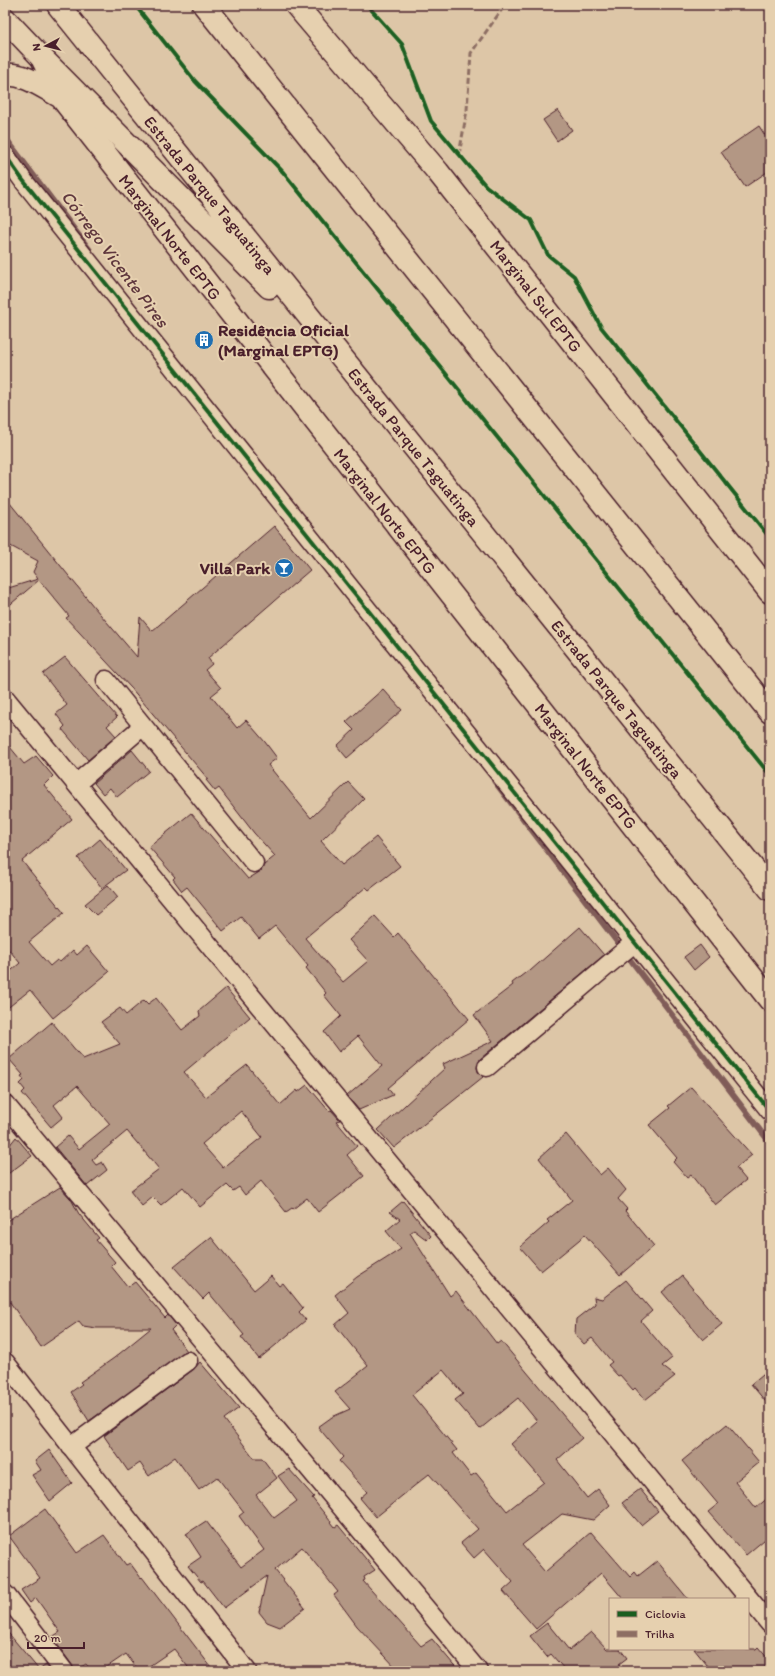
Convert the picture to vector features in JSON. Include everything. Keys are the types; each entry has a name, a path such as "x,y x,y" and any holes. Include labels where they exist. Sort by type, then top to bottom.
{"main road":[{"name":"Estrada Parque Taguatinga","path":"58,5 770,889"},
{"path":"204,5 770,712"},
{"path":"219,5 248,61"},
{"name":"Marginal Sul EPTG","path":"296,5 438,172 770,592"},
{"name":"Marginal Norte EPTG","path":"5,19 42,58 61,97 770,1000"},
{"path":"42,58 354,372"},
{"path":"5,75 11,74 26,77 61,97"}],"street":[{"path":"5,155 22,179 770,1111"},
{"path":"106,680 254,862"},
{"path":"5,698 749,1598"},
{"path":"76,784 143,726"},
{"path":"487,1067 635,942"},
{"path":"5,1104 478,1671"},
{"path":"71,1447 188,1361"},
{"path":"5,1362 247,1671"},
{"path":"5,1594 64,1671"},
{"path":"749,1599 770,1624"}],"building":[{"path":"558,110 572,130 557,141 543,120"},
{"path":"759,126 770,143 770,170 745,187 721,152"},
{"path":"5,497 94,607 137,657 140,617 152,631 274,526 310,570 208,658 212,664 205,670 221,688 211,696 237,728 246,720 265,742 277,758 268,765 311,818 348,782 364,799 321,841 342,865 376,837 400,866 369,890 366,887 305,938 343,982 368,961 349,940 375,916 394,937 398,933 469,1019 388,1088 393,1095 359,1110 347,1096 382,1066 358,1036 339,1052 324,1032 341,1016 324,995 326,993 306,968 308,966 275,926 259,939 241,917 223,931 187,887 182,891 173,879 175,877 149,847 191,813 248,879 261,871 264,865 275,856 254,833 219,788 215,791 206,780 208,779 131,688 66,618 69,616 39,580 5,609 5,589 38,579 33,572 38,561 5,543"},
{"path":"65,657 117,717 107,726 116,736 88,760 62,729 65,726 56,714 67,705 43,674"},
{"path":"383,689 402,710 347,758 337,746 354,730 346,722"},
{"path":"5,741 24,764 36,756 53,776 44,785 72,819 22,861 64,913 29,942 50,966 57,960 60,962 73,950 77,955 87,946 109,972 53,1018 30,990 5,1010 5,976 20,963 5,945"},
{"path":"132,750 149,771 117,797 110,788 103,794 94,783"},
{"path":"100,839 126,870 102,888 78,858"},
{"path":"108,885 118,897 96,915 85,904"},
{"path":"580,927 604,955 480,1059 477,1068 483,1077 394,1148 378,1130 445,1068 443,1064 493,1041 474,1015 513,985 512,983 529,970 530,971"},
{"path":"700,945 709,957 694,970 684,957"},
{"path":"226,988 250,1017 184,1072 206,1097 247,1065 280,1105 297,1090 298,1092 307,1085 329,1111 331,1110 340,1120 336,1121 357,1146 347,1155 364,1176 318,1212 307,1198 293,1209 292,1208 286,1212 261,1181 245,1195 239,1187 233,1191 227,1185 200,1207 183,1187 161,1205 153,1197 142,1206 130,1191 159,1169 127,1131 92,1160 96,1165 102,1162 107,1170 87,1186 55,1147 68,1136 79,1149 110,1124 77,1086 54,1105 63,1117 51,1127 22,1093 25,1090 20,1084 24,1080 21,1076 23,1075 9,1059 52,1022 83,1059 120,1044 101,1022 120,1008 126,1015 144,1000 148,1004 156,998 182,1030 200,1016 199,1011","holes":["241,1111 262,1137 223,1168 202,1144"]},
{"path":"691,1087 752,1155 736,1168 746,1180 715,1205 691,1175 687,1178 673,1162 677,1158 649,1125 670,1108 668,1106"},
{"path":"566,1134 600,1175 608,1168 626,1190 618,1199 627,1209 625,1211 654,1246 620,1275 585,1235 541,1271 520,1247 549,1222 547,1220 572,1200 539,1158"},
{"path":"16,1137 32,1156 5,1176 5,1151"},
{"path":"60,1187 71,1199 79,1214 99,1238 96,1240 115,1262 111,1266 128,1287 135,1282 165,1318 168,1315 176,1325 171,1330 187,1351 89,1421 71,1392 82,1384 80,1382 114,1358 151,1328 96,1328 83,1326 79,1321 41,1347 5,1295 5,1222"},
{"path":"403,1201 431,1236 427,1240 414,1230 410,1233 450,1296 456,1291 497,1344 501,1341 582,1438 557,1460 587,1498 598,1489 610,1505 593,1520 562,1514 522,1545 545,1572 591,1532 630,1577 635,1572 638,1576 657,1561 687,1598 622,1598 601,1573 536,1629 503,1591 513,1582 484,1549 474,1558 461,1543 478,1529 429,1474 376,1517 360,1498 367,1492 339,1461 343,1457 318,1427 332,1417 350,1409 335,1392 368,1366 335,1325 349,1313 335,1295 357,1277 401,1249 386,1231 400,1219 390,1212","holes":["443,1370 463,1394 455,1400 480,1429 518,1398 537,1421 511,1444 544,1482 507,1511 476,1473 471,1476 453,1453 457,1450 412,1395"]},
{"path":"211,1237 254,1290 271,1276 279,1286 283,1283 303,1308 299,1312 306,1320 259,1359 241,1337 244,1335 209,1293 203,1299 174,1267"},
{"path":"682,1276 722,1324 703,1340 662,1292"},
{"path":"626,1280 652,1311 641,1321 672,1358 662,1366 675,1376 645,1400 635,1388 633,1390 620,1375 618,1376 608,1365 612,1362 592,1338 584,1344 575,1334 576,1319 595,1304 594,1297 602,1299"},
{"path":"200,1362 239,1408 224,1419 254,1458 262,1458 277,1478 256,1495 274,1518 297,1501 278,1476 289,1469 314,1497 312,1498 335,1527 338,1525 375,1570 364,1577 365,1580 363,1581 421,1646 432,1639 459,1671 399,1671 357,1626 334,1595 338,1592 302,1547 275,1570 305,1608 280,1627 267,1622 259,1612 267,1576 224,1608 203,1581 201,1582 188,1566 201,1557 186,1534 206,1521 241,1567 264,1550 239,1516 244,1512 217,1477 199,1490 175,1457 149,1476 140,1463 128,1471 104,1436 194,1369"},
{"path":"763,1374 770,1383 770,1407 751,1384"},
{"path":"727,1424 759,1462 735,1482 756,1508 770,1496 770,1535 746,1555 708,1512 718,1504 682,1461"},
{"path":"49,1450 72,1483 50,1501 32,1475 41,1470 35,1461"},
{"path":"640,1489 658,1511 641,1525 622,1503"},
{"path":"45,1509 77,1553 104,1535 126,1565 130,1563 141,1578 142,1577 214,1671 191,1671 174,1649 142,1671 139,1671 126,1654 101,1671 92,1671 86,1664 74,1671 72,1665 52,1637 60,1632 36,1598 30,1603 21,1590 40,1578 9,1536"},
{"path":"547,1623 569,1650 591,1632 607,1649 621,1650 627,1658 619,1664 624,1671 566,1671 551,1654 547,1657 530,1636"},
{"path":"5,1629 39,1670 46,1665 51,1671 5,1671"},
{"path":"758,1647 770,1661 770,1663 760,1671 712,1671 695,1650 749,1650 756,1649"}],"waterway":[{"name":"Córrego Vicente Pires","path":"5,137 90,250"},
{"name":"Córrego Vicente Pires","path":"494,781 770,1143"}],"marked path":[{"path":"459,155 467,110 471,53 505,5"}],"cycle path":[{"path":"135,5 195,81 283,172 770,775"},
{"path":"367,5 402,44 431,121 486,186 531,220 548,255 574,276 601,327 770,538"},
{"path":"5,155 22,179 770,1111"}],"place":[{"name":"Residência Oficial (Marginal EPTG)","path":"204,340"},
{"name":"Villa Park","path":"284,568"}]}
